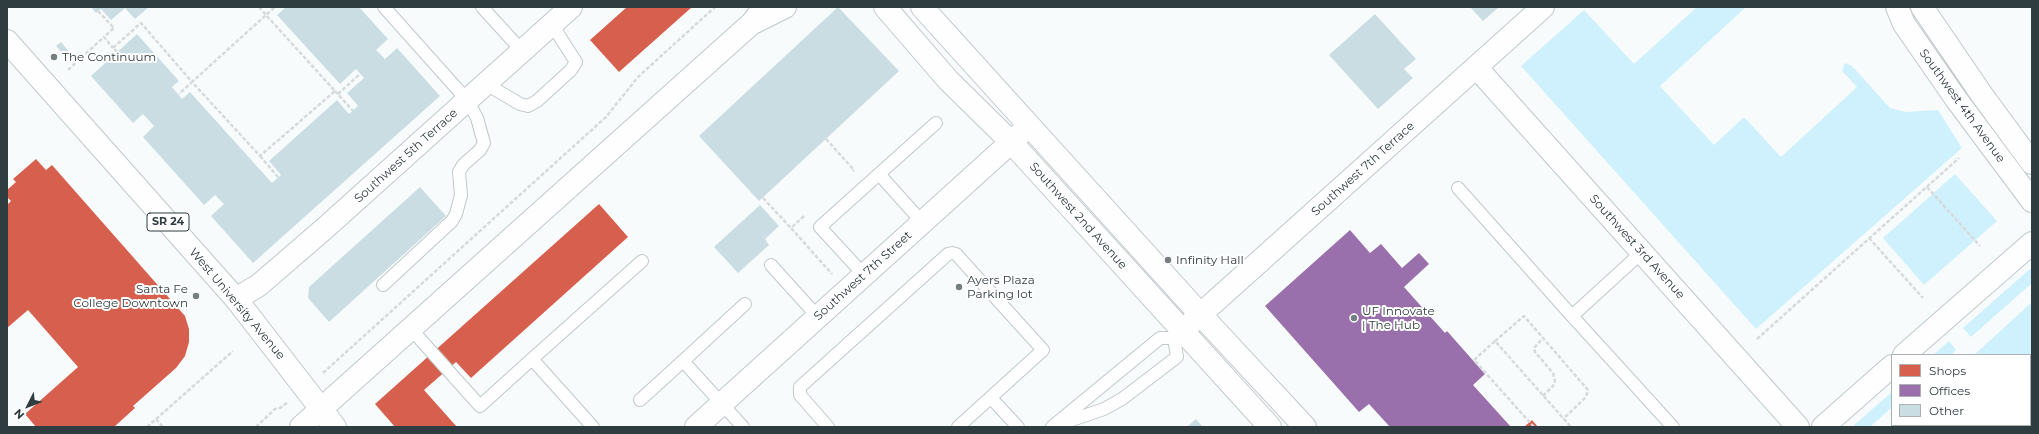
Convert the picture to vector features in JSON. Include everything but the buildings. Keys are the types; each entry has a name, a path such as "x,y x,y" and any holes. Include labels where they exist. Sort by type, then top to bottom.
{"street":[{"name":"Southwest 5th Terrace","path":"236,299 259,285 523,52 571,7"},
{"path":"301,427 758,15 774,14 785,7"},
{"name":"Southwest 2nd Avenue","path":"885,7 948,80 1011,142 1178,334 1270,427"},
{"name":"Southwest 2nd Avenue","path":"922,7 1200,314 1305,427"},
{"name":"Southwest 7th Terrace","path":"1178,334 1543,7"},
{"name":"Southwest 4th Avenue","path":"1897,7 1904,24 1956,99 2032,201"},
{"name":"Southwest 4th Avenue","path":"1922,7 1982,95 2032,163"},
{"name":"West University Avenue","path":"7,41 236,299 335,427"},
{"name":"Southwest 3rd Avenue","path":"1476,67 1798,427"},
{"name":"Southwest 7th Street","path":"696,427 1029,126"},
{"path":"1905,354 2032,243"},
{"path":"1823,427 1891,367"}],"lane":[{"path":"383,285 448,225 456,214 461,196 459,172 463,165 480,150 484,143 477,118 468,101 384,7"},
{"path":"482,7 523,52"},
{"path":"486,84 520,104 528,106 537,101 571,70 576,62 558,34 553,23"},
{"path":"864,275 820,227 936,123"},
{"path":"879,174 922,222"},
{"path":"1458,188 1673,427"},
{"path":"828,427 800,395 800,387 948,254 952,253 956,254 1043,349 1042,352 958,427"},
{"path":"1572,316 1641,253"},
{"path":"411,329 480,406 642,261"},
{"path":"771,265 818,317"},
{"path":"640,400 745,304"},
{"path":"1178,334 1177,357 1122,399 1104,409 1053,426 1086,401 1160,338 1178,334"},
{"path":"532,359 593,427"},
{"path":"683,362 743,427"},
{"path":"991,398 1018,427"}],"path":[{"path":"259,7 353,111"},
{"path":"178,94 275,7"},
{"path":"329,368 606,117 638,77 715,7"},
{"path":"68,70 114,28 98,11"},
{"path":"113,48 141,23 278,177"},
{"path":"104,37 117,52"},
{"path":"338,94 360,74"},
{"path":"260,156 335,91"},
{"path":"1757,339 1959,158"},
{"path":"1927,187 1980,246"},
{"path":"763,198 791,228"},
{"path":"1869,238 1923,298"},
{"path":"1534,427 1474,360 1524,316 1588,390 1586,397 1563,418"},
{"path":"1543,338 1534,348 1535,352 1553,373 1555,381 1554,386 1543,396"},
{"path":"1495,342 1571,427"},
{"path":"147,427 233,351"},
{"path":"256,427 275,409 280,408"},
{"path":"156,419 163,427"}],"shaded area":[{"path":"1697,7 1746,7 1660,86 1714,145 1744,117 1781,157 1857,87 1842,71 1845,63 1852,66 1890,108 1905,112 1938,110 1962,148 1756,329 1521,66 1584,10 1634,64"},
{"path":"1955,174 1997,221 1924,285 1883,238"},
{"path":"2032,267 2032,283 1971,337 1963,328"},
{"path":"2032,302 2032,427 1893,427 2031,426 2031,354 1975,354"},
{"path":"1949,341 1956,350 1952,354 1934,354"},
{"path":"1891,393 1891,408 1870,427 1856,427 1854,425"}],"place":[{"name":"The Continuum","path":"54,57"},
{"name":"Infinity Hall","path":"1168,260"},
{"name":"Ayers Plaza Parking lot","path":"959,287"},
{"name":"Santa Fe College Downtown","path":"196,296"},
{"name":"UF Innovate | The Hub","path":"1354,318"}]}
